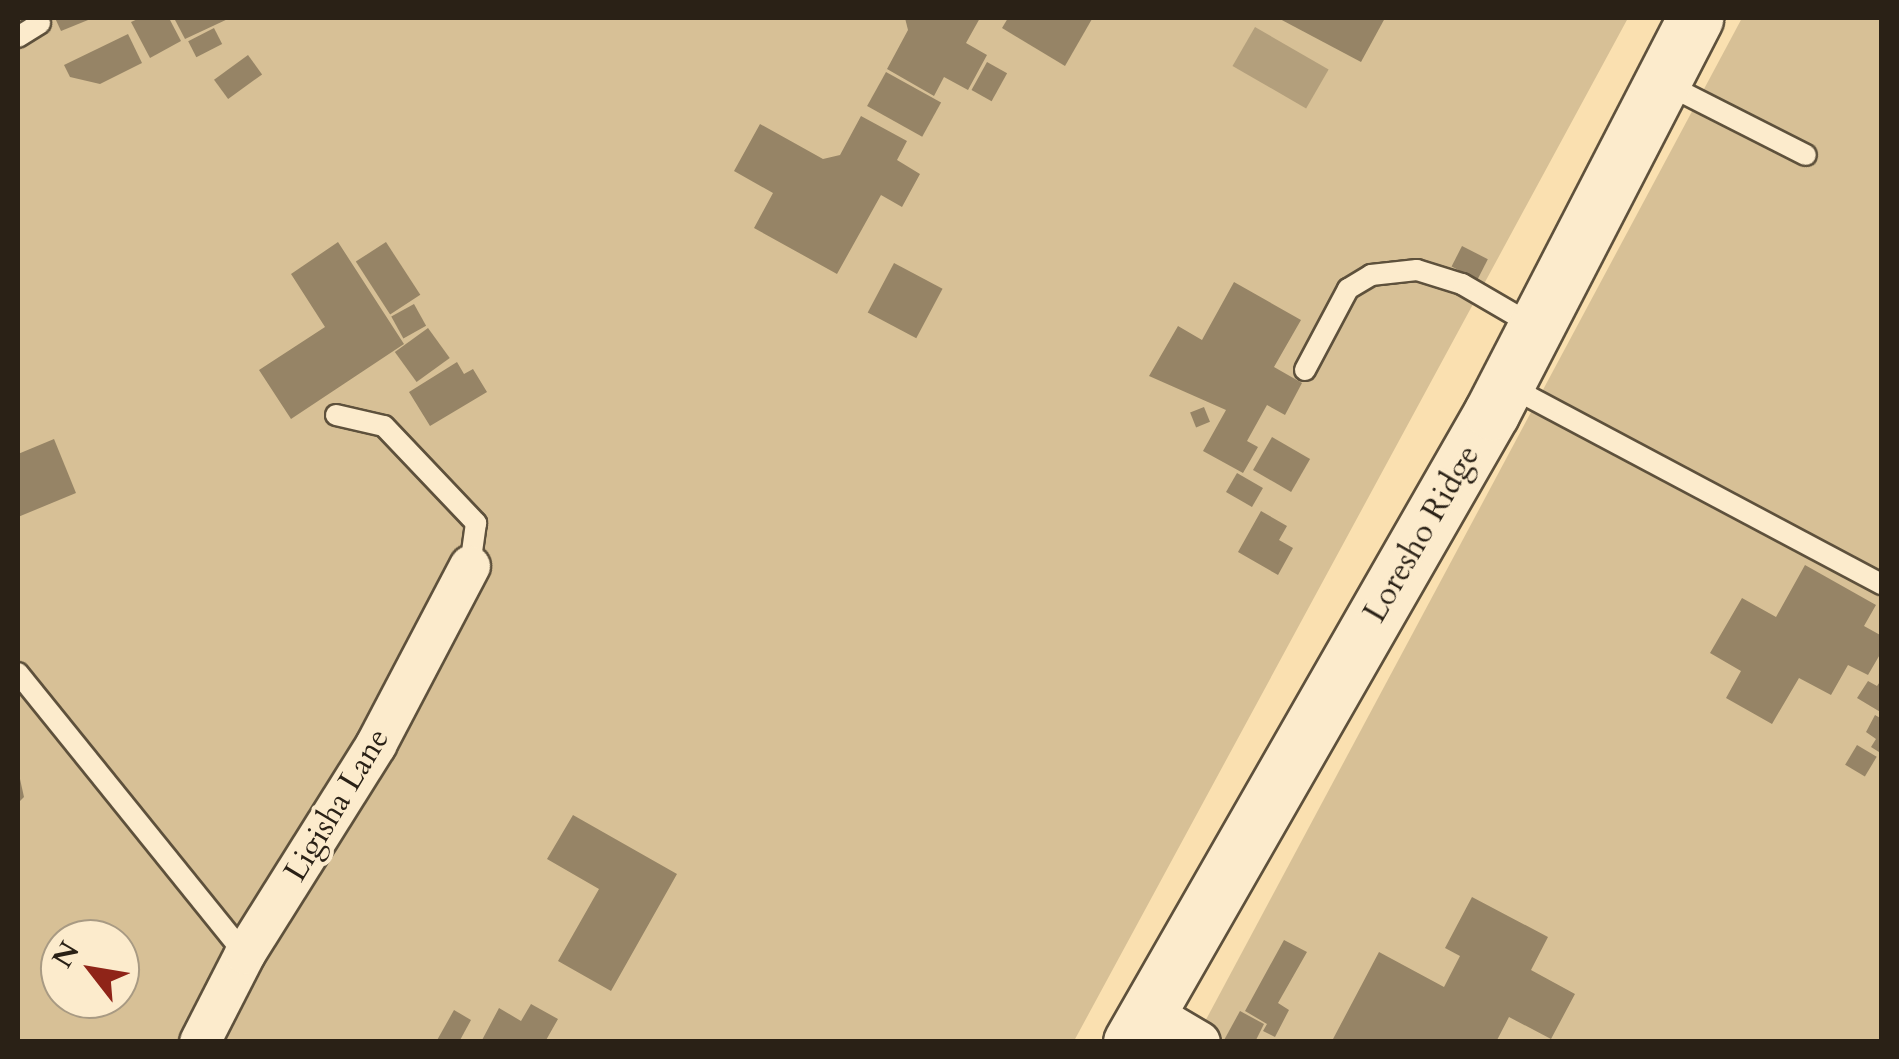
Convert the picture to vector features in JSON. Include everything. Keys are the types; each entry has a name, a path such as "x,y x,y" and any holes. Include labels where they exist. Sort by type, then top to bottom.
{"main road":[{"name":"Loresho Ridge","path":"1140,1027 1538,328 1695,18"}],"street":[{"name":"Ligisha Lane","path":"200,1042 246,954 376,746 470,566"},
{"path":"1140,1027 1200,1042"}],"lane":[{"path":"18,37 40,23"},
{"path":"1662,82 1806,155"},
{"path":"1306,370 1348,289 1371,275 1432,274 1538,328"},
{"path":"1505,384 1882,584"},
{"path":"336,416 384,426 476,523 470,566"},
{"path":"18,673 246,954"}],"shaded area":[{"path":"18,18 1628,18 1074,1041 18,1041"},
{"path":"1742,18 1881,18 1881,1041 1194,1042"},
{"path":"1255,27 1329,70 1306,108 1232,66"}],"building":[{"path":"55,18 93,18 61,31"},
{"path":"140,18 169,18 181,41 150,58 131,22"},
{"path":"174,18 230,18 185,39"},
{"path":"905,18 980,18 966,43 987,55 968,90 944,77 934,96 887,69 908,30"},
{"path":"1008,18 1092,19 1065,66 1002,28"},
{"path":"1278,18 1385,18 1361,62"},
{"path":"214,28 222,44 196,57 188,41"},
{"path":"128,34 142,63 100,84 70,77 64,65"},
{"path":"248,55 262,74 228,99 214,80"},
{"path":"987,62 1007,73 992,101 971,90"},
{"path":"886,72 941,103 922,137 867,106"},
{"path":"861,116 907,141 897,160 920,174 902,207 881,195 837,274 754,228 773,193 734,171 760,124 823,159 840,155"},
{"path":"338,242 404,344 291,419 259,370 325,327 291,274"},
{"path":"386,242 420,295 390,314 356,262"},
{"path":"1462,246 1488,259 1477,280 1452,266"},
{"path":"894,263 943,289 916,338 868,312"},
{"path":"1234,282 1301,320 1274,367 1302,383 1285,415 1267,405 1247,441 1258,447 1243,473 1203,451 1226,410 1149,376 1178,326 1202,340"},
{"path":"414,304 426,326 403,338 391,317"},
{"path":"428,328 450,358 417,382 395,352"},
{"path":"457,362 464,374 473,369 487,392 430,426 409,392"},
{"path":"1204,407 1210,422 1196,427 1190,413"},
{"path":"1272,437 1310,459 1291,492 1253,470"},
{"path":"54,439 76,493 18,517 18,454"},
{"path":"1237,473 1263,488 1252,507 1226,492"},
{"path":"1261,511 1287,526 1279,540 1293,548 1278,575 1238,552"},
{"path":"1805,565 1876,605 1864,626 1882,636 1882,651 1868,675 1848,665 1831,695 1799,678 1772,724 1726,698 1741,671 1710,653 1742,598 1776,617"},
{"path":"1882,679 1882,713 1857,698 1868,681 1877,686"},
{"path":"1875,715 1882,719 1879,752 1871,747 1876,739 1866,732"},
{"path":"1857,745 1877,757 1865,777 1845,765"},
{"path":"18,770 24,797 18,803"},
{"path":"573,815 677,874 611,991 558,961 599,889 547,859"},
{"path":"1472,897 1548,937 1531,970 1575,994 1551,1039 1509,1017 1496,1042 1333,1039 1379,952 1444,987 1460,956 1445,948"},
{"path":"1284,940 1307,952 1278,1003 1289,1010 1275,1037 1263,1031 1267,1024 1245,1011"},
{"path":"531,1004 558,1019 545,1042 481,1042 499,1008 521,1021"},
{"path":"454,1010 471,1020 459,1042 436,1042"},
{"path":"1240,1011 1264,1024 1255,1042 1223,1042"}]}
